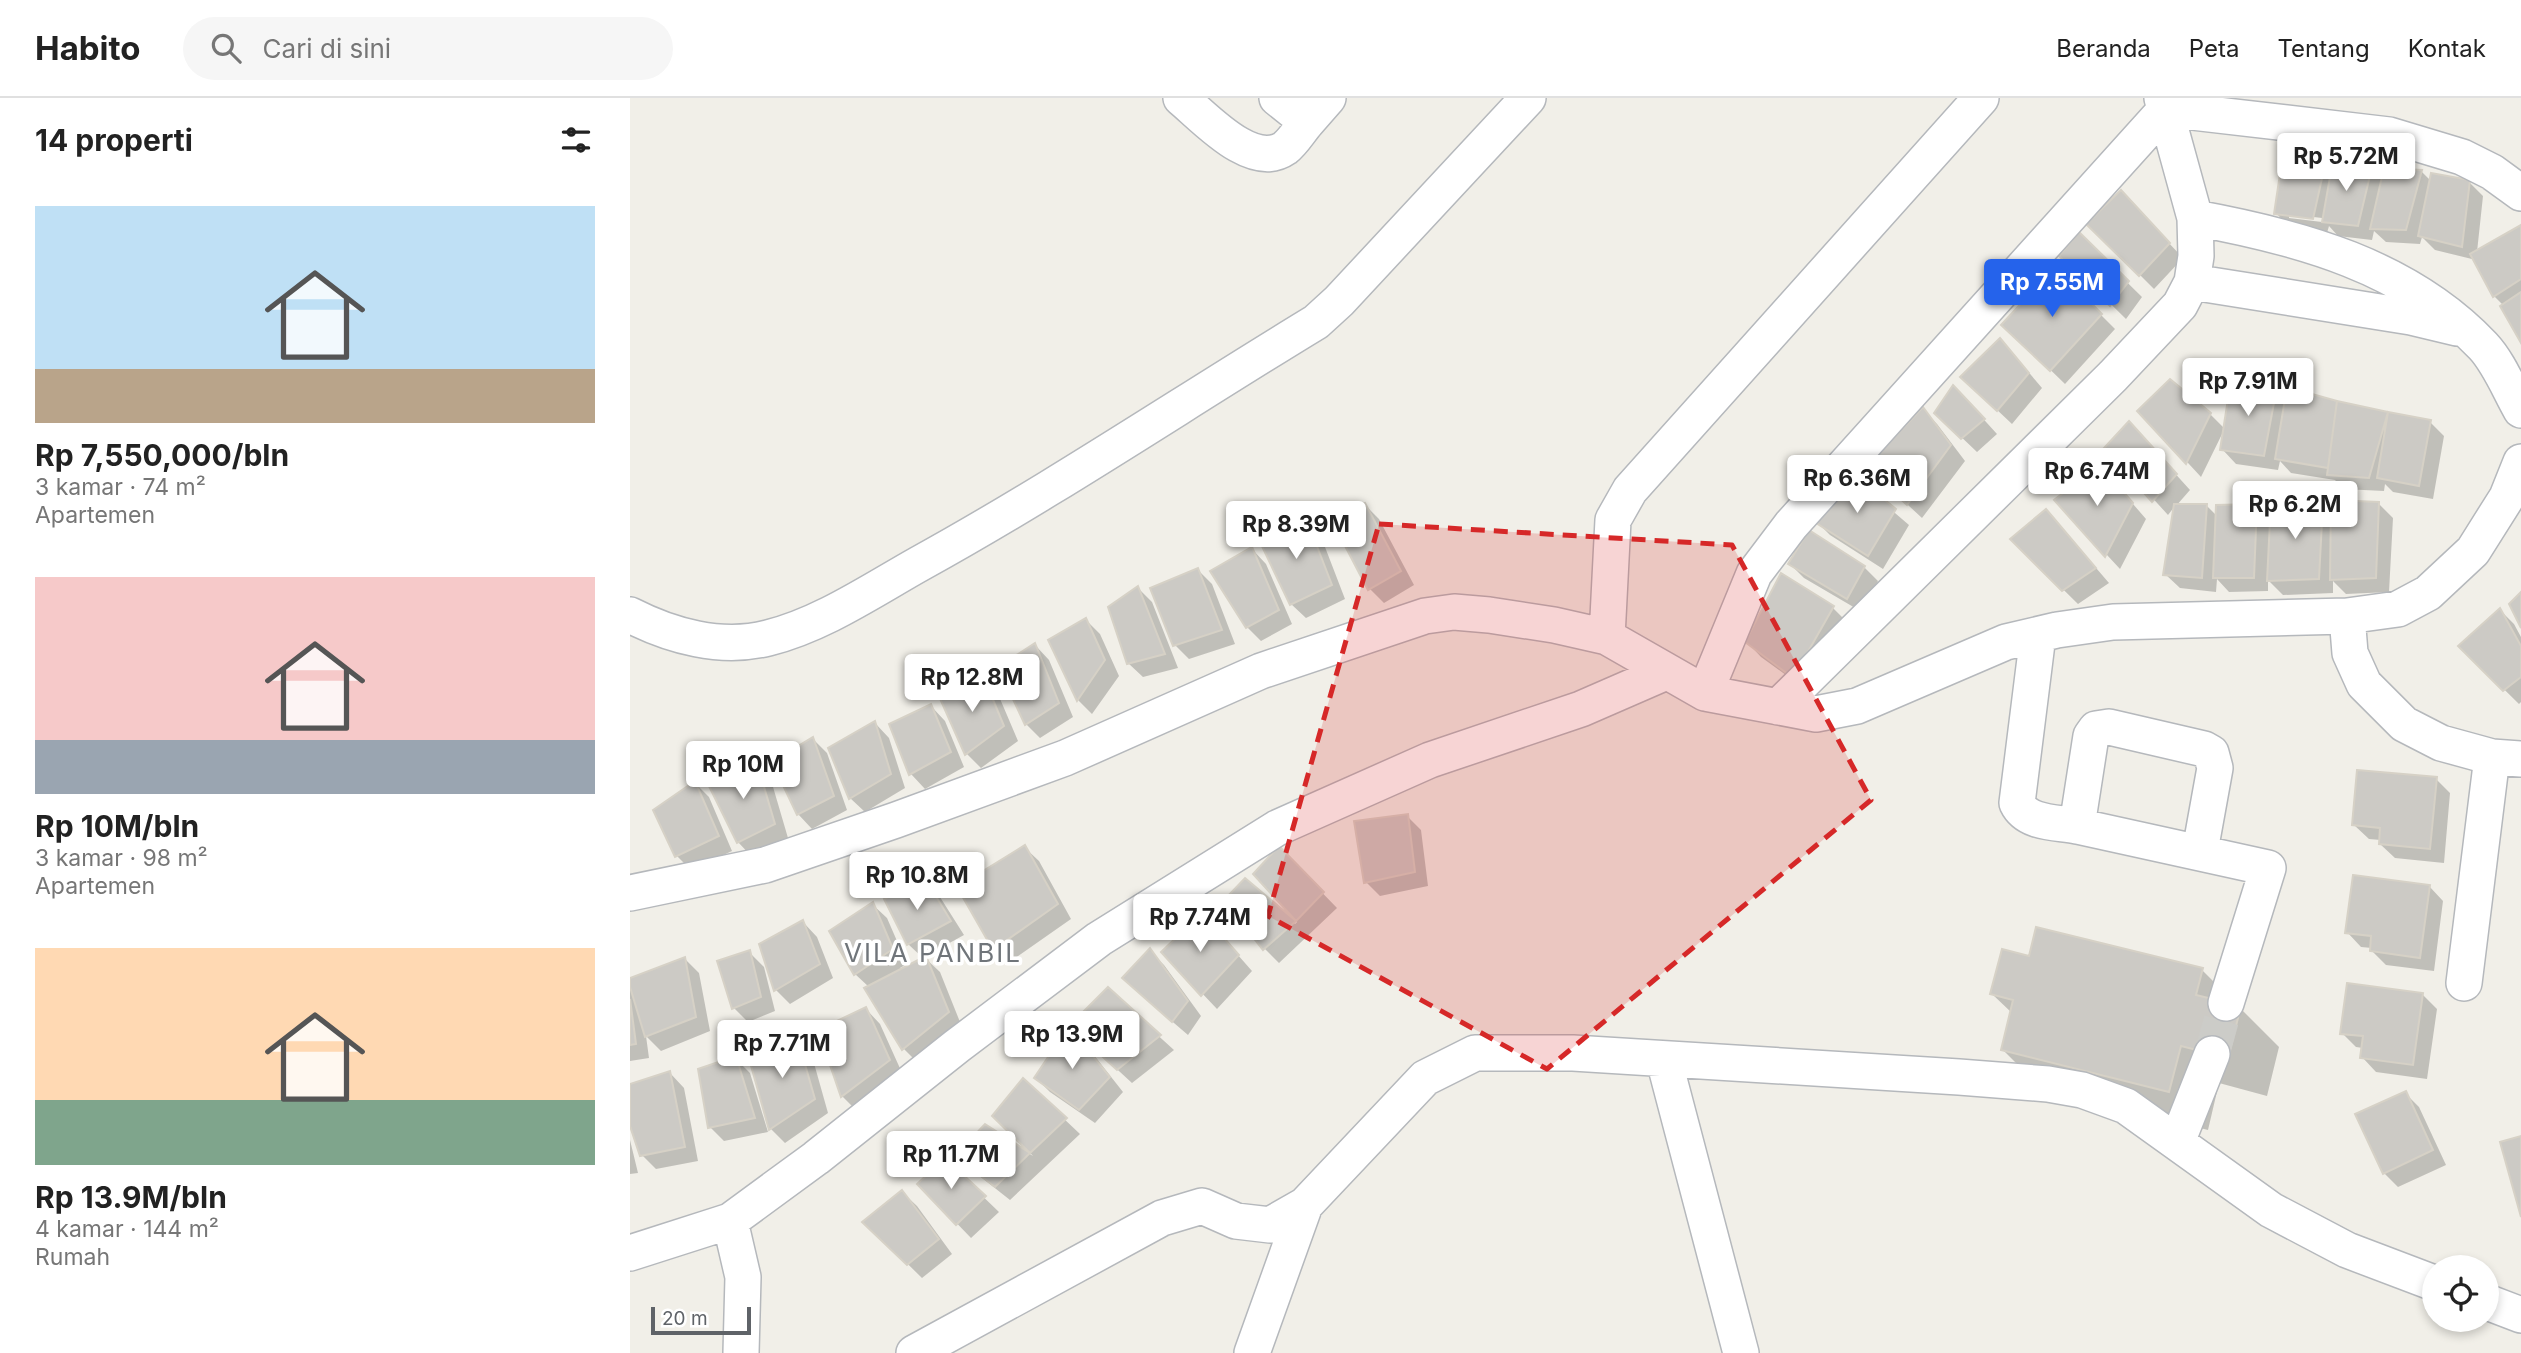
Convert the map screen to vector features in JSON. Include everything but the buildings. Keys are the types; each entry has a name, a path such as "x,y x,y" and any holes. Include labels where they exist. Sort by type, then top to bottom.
{"street":[{"path":"1181,98 1237,145 1251,152 1284,149 1317,110 1277,98"},
{"path":"630,615 686,637 720,642 766,639 806,625 958,543 1316,322 1339,301 1528,98"},
{"path":"1607,638 1613,520 1630,489 1981,98"},
{"path":"2164,104 2389,135 2462,157 2492,172 2521,193"},
{"path":"1778,707 2113,376 2180,305 2192,282 2196,256 2195,218 2164,104"},
{"path":"1705,693 1754,574 1791,525 2164,104"},
{"path":"2195,218 2294,239 2349,258 2438,304 2484,347 2521,410"},
{"path":"2192,282 2411,317 2465,329"},
{"path":"630,893 765,865 896,820 1065,758 1261,671 1425,616 1454,612 1489,615 1554,625 1607,638 1705,693 1816,714 1857,706 2006,642 2057,629 2113,622 2347,616 2398,609 2428,593 2473,551 2507,497 2521,462"},
{"path":"2347,616 2350,653 2364,684 2404,724 2441,743 2506,758 2464,983"},
{"path":"2038,635 2017,803 2022,813 2031,818 2200,851 2269,868 2226,1003"},
{"path":"630,1253 730,1221 816,1158 957,1046 1099,939 1277,828 1430,760 1496,740 1581,709 1666,672"},
{"path":"2077,826 2091,736 2096,729 2109,727 2204,749 2211,753 2215,768 2200,851"},
{"path":"914,1353 1162,1218 1202,1206 1236,1221 1270,1225 1305,1205 1425,1078 1475,1053 1573,1053 2048,1084 2082,1090 2126,1107 2270,1210 2347,1250 2422,1278"},
{"path":"2176,1142 2211,1054"},
{"path":"1664,1060 1741,1353"},
{"path":"1252,1353 1305,1205"},
{"path":"730,1221 743,1278 741,1353"},
{"path":"2499,1307 2521,1315"}],"highlighted area":[{"path":"1379,524 1732,545 1871,800 1547,1069 1268,916"}],"tunnel":[{"path":"2212,1054 2226,1003"}],"district":[{"name":"VILA PANBIL","path":"933,952"}]}
